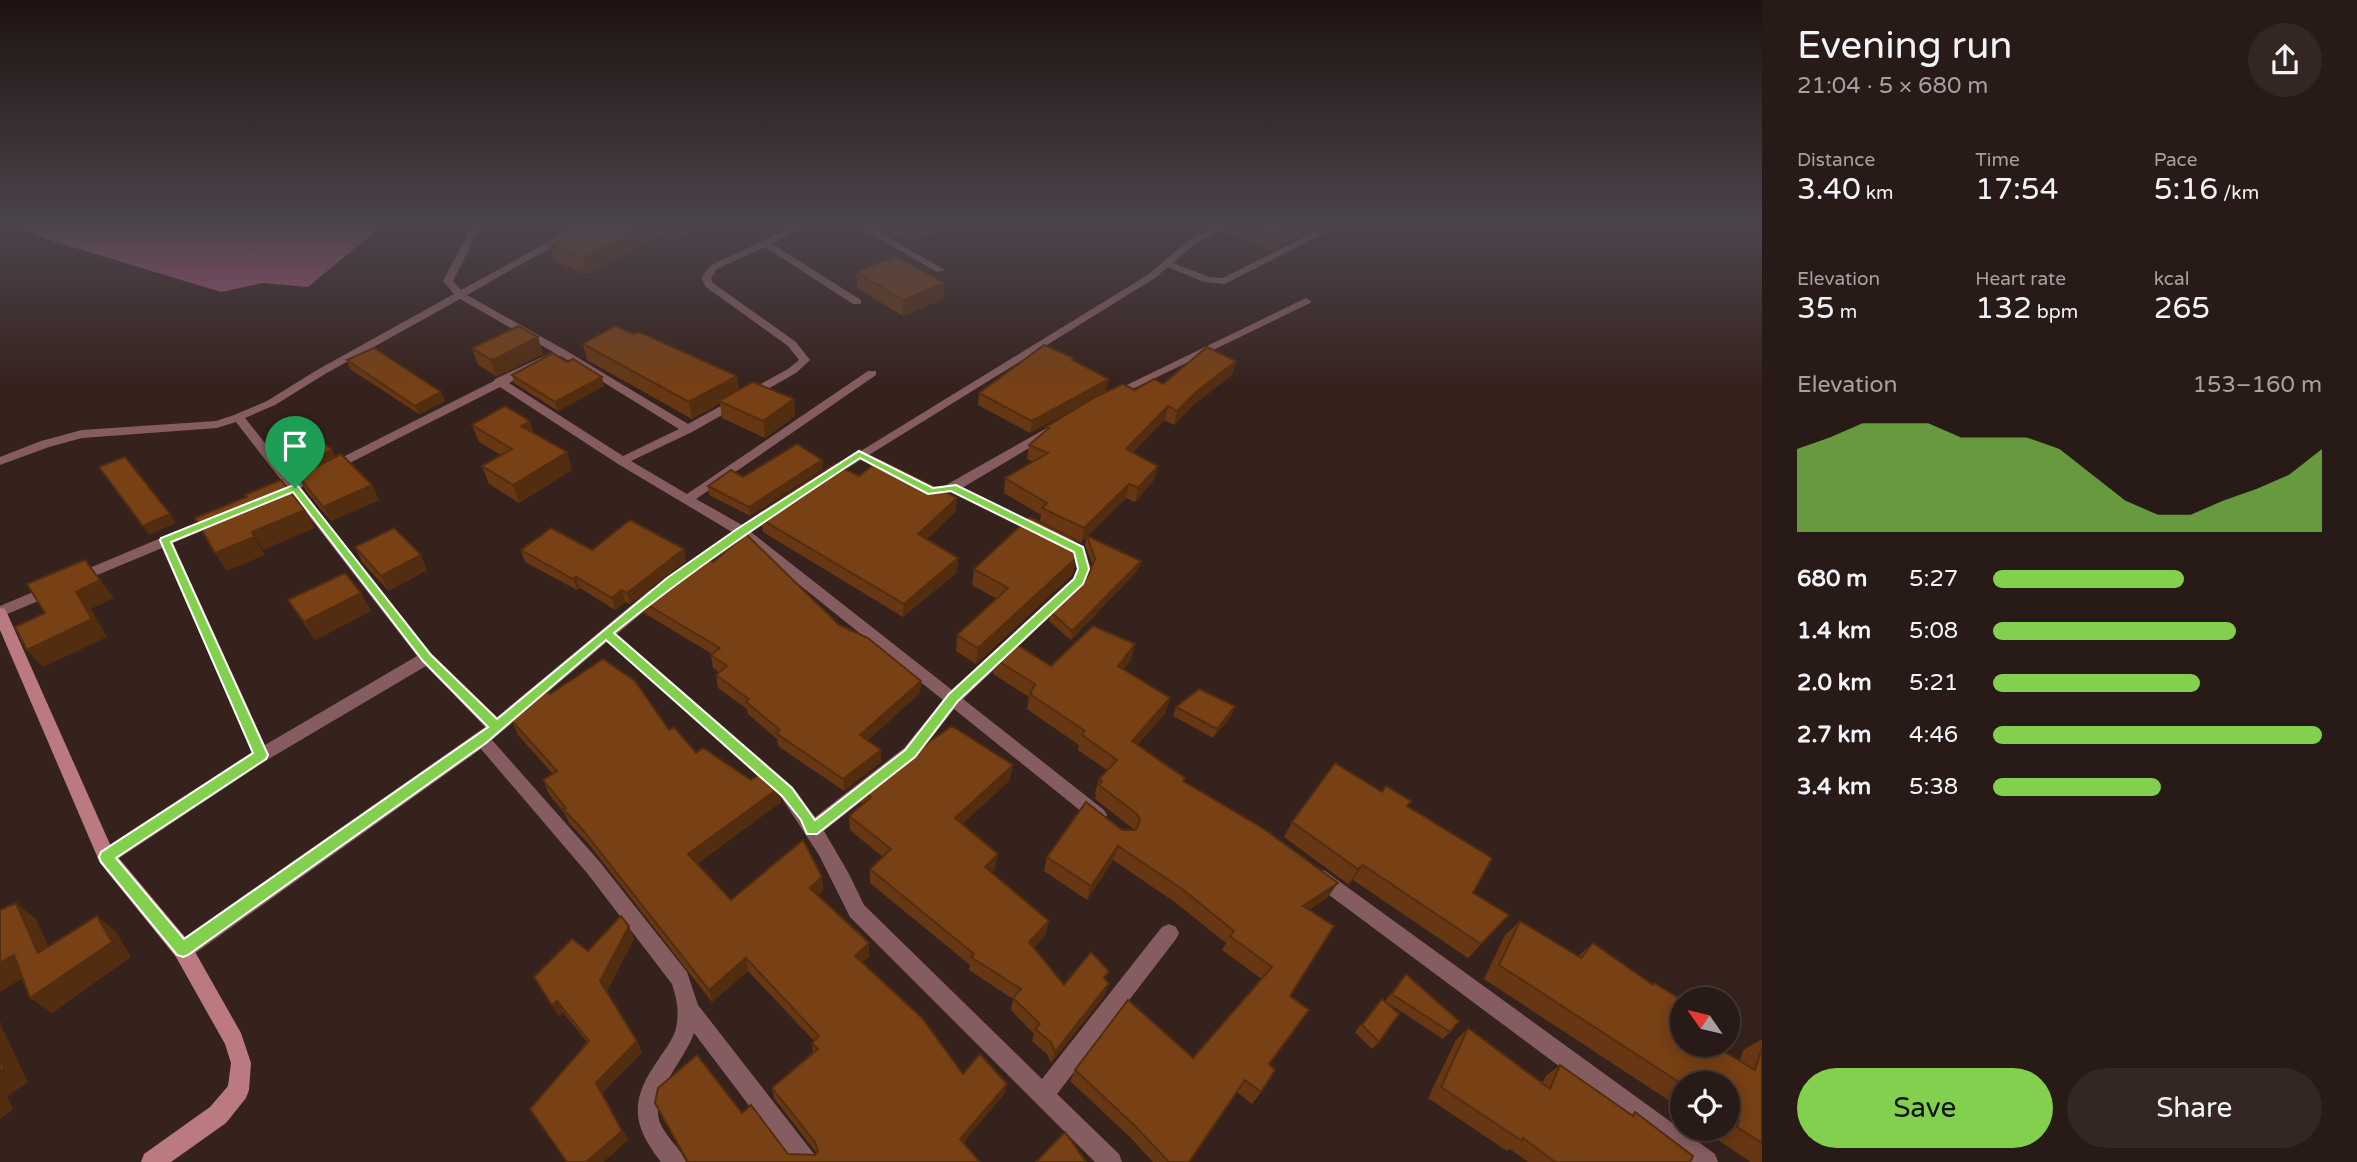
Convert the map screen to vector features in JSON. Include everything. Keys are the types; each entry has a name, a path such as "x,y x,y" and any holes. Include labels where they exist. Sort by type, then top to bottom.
{"main road":[{"path":"0,612 106,857 183,950 234,1040 241,1063 238,1090 218,1115 152,1162"}],"street":[{"path":"449,278 448,281 460,295 688,429"},
{"path":"0,461 82,434 216,424 238,417 271,403 490,278"},
{"path":"622,461 688,429 792,372 805,360 792,344 709,285 706,278"},
{"path":"820,278 857,302"},
{"path":"815,483 865,457 1148,278"},
{"path":"1203,278 1225,281 1230,278"},
{"path":"1101,401 1306,301"},
{"path":"256,504 295,488 561,352"},
{"path":"689,498 872,373"},
{"path":"499,382 622,461 741,531 1114,827"},
{"path":"238,417 680,979 687,992 690,1012 685,1035 678,1052 654,1085 647,1104 647,1120 653,1133 675,1162"},
{"path":"931,492 952,488 1067,420"},
{"path":"812,830 910,754 954,698 1079,581 1084,569 1079,550 952,488"},
{"path":"183,950 489,733 676,577 794,497"},
{"path":"0,612 230,514"},
{"path":"165,540 261,755"},
{"path":"606,633 787,792 806,816 858,911 1111,1162"},
{"path":"106,857 261,755 427,658"},
{"path":"1304,865 1707,1162"},
{"path":"1044,1094 1169,933"},
{"path":"690,1012 806,1162"}],"shaded area":[{"path":"176,278 319,278 308,287 263,283 221,292"}],"building":[{"path":"866,278 936,278 944,283 903,300"},
{"path":"519,326 538,337 495,359 490,359 472,348"},
{"path":"615,326 633,334 639,332 737,376 689,402 583,344"},
{"path":"1044,345 1074,358 1072,360 1109,379 1032,421 979,393"},
{"path":"1207,347 1236,361 1196,392 1177,411 1168,406 1126,449 1158,466 1138,488 1129,484 1084,528 1042,508 1047,503 1005,478 1048,453 1029,445 1049,428 1046,427 1097,396 1123,384 1135,390 1154,379 1163,384"},
{"path":"374,348 441,392 415,406 347,360"},
{"path":"553,353 567,362 573,359 602,377 555,402 512,375"},
{"path":"753,382 794,399 763,421 719,401"},
{"path":"505,406 530,421 521,426 567,452 513,485 482,466 512,449 472,425"},
{"path":"320,439 332,450 297,467 284,454"},
{"path":"797,444 822,460 749,507 708,486 731,470 743,477"},
{"path":"341,454 372,485 323,507 298,476"},
{"path":"125,457 170,514 143,526 99,467"},
{"path":"880,460 957,498 918,534 958,558 904,604 761,519 768,513 764,510 835,464 859,476"},
{"path":"281,480 305,510 252,532 254,537 215,553 195,518"},
{"path":"1030,517 1074,539 1077,553 1074,560 978,648 957,635 1008,588 974,569"},
{"path":"630,520 684,549 627,593 622,590 612,598 521,550 551,528 592,550"},
{"path":"394,528 421,555 381,576 355,547"},
{"path":"746,534 839,625 868,638 921,681 860,735 881,750 843,779 776,733 780,730 746,702 749,699 716,675 727,666 711,655 720,648 641,601 700,556 713,562"},
{"path":"1087,536 1141,561 1072,631 1051,612 1088,576 1095,559"},
{"path":"85,560 100,580 76,592 92,619 27,650 15,627 45,613 27,584"},
{"path":"345,573 361,593 304,622 288,600"},
{"path":"1093,626 1135,644 1118,666 1170,698 1132,741 1185,778 1183,781 1264,829 1338,883 1303,906 1334,926 1290,996 1309,1010 1269,1064 1275,1070 1261,1092 1245,1080 1189,1162 1169,1162 1075,1070 1128,1000 1193,1058 1272,967 1230,936 1234,931 1182,889 1118,846 1091,886 1047,857 1086,802 1122,830 1136,830 1140,820 1137,814 1099,785 1102,781 1099,779 1117,760 1082,735 1085,731 1030,694 1035,684 995,659 1013,642 1051,666"},
{"path":"603,659 635,681 669,730 674,727 696,753 703,748 751,780 763,772 779,788 688,854 731,900 803,840 822,877 810,888 869,943 855,956 922,1018 963,1074 980,1054 1007,1084 960,1139 980,1162 688,1162 655,1103 658,1088 697,1055 742,1113 751,1105 788,1154 815,1155 818,1151 815,1142 772,1088 818,1049 812,1043 819,1036 746,958 709,990 582,829 563,809 566,808 543,780 557,771 511,720 544,690 550,694"},
{"path":"1199,689 1235,706 1217,729 1176,707"},
{"path":"952,726 1013,765 955,818 998,854 985,867 1049,921 1029,942 1064,985 1091,952 1109,971 1104,978 1109,983 1055,1052 1051,1042 1035,1029 1040,1024 1013,998 1021,989 971,957 974,954 870,869 891,849 849,816 871,797 861,790"},
{"path":"1335,763 1382,792 1386,786 1411,801 1407,806 1492,858 1473,893 1509,915 1481,944 1363,865 1358,869 1292,822"},
{"path":"16,903 38,953 97,916 112,942 30,998 14,955 0,963 0,910"},
{"path":"621,916 629,926 600,981 637,1041 596,1083 622,1131 586,1162 567,1162 530,1109 589,1041 557,1001 552,1005 534,977 572,939 588,951"},
{"path":"1520,921 1581,958 1593,943 1653,985 1654,983 1670,993 1670,1057 1733,1057 1755,1070 1762,1047 1762,1143 1740,1129 1740,1071 1670,1071 1670,1076 1499,965"},
{"path":"1406,974 1459,1021 1450,1032 1392,994"},
{"path":"1382,999 1399,1014 1379,1042 1362,1025"},
{"path":"1468,1028 1550,1089 1560,1065 1633,1116 1635,1112 1693,1156 1690,1162 1555,1162 1523,1138 1522,1141 1441,1087"},
{"path":"1065,1132 1086,1162 1036,1162"}],"route":[{"path":"295,488 165,540 261,755 106,857 183,950 482,739 606,633 787,792 806,816 812,830 910,754 954,698 1079,581 1084,569 1079,550 952,488 931,492 859,454 741,531 671,581 606,633 496,727 427,658 295,488"}]}
